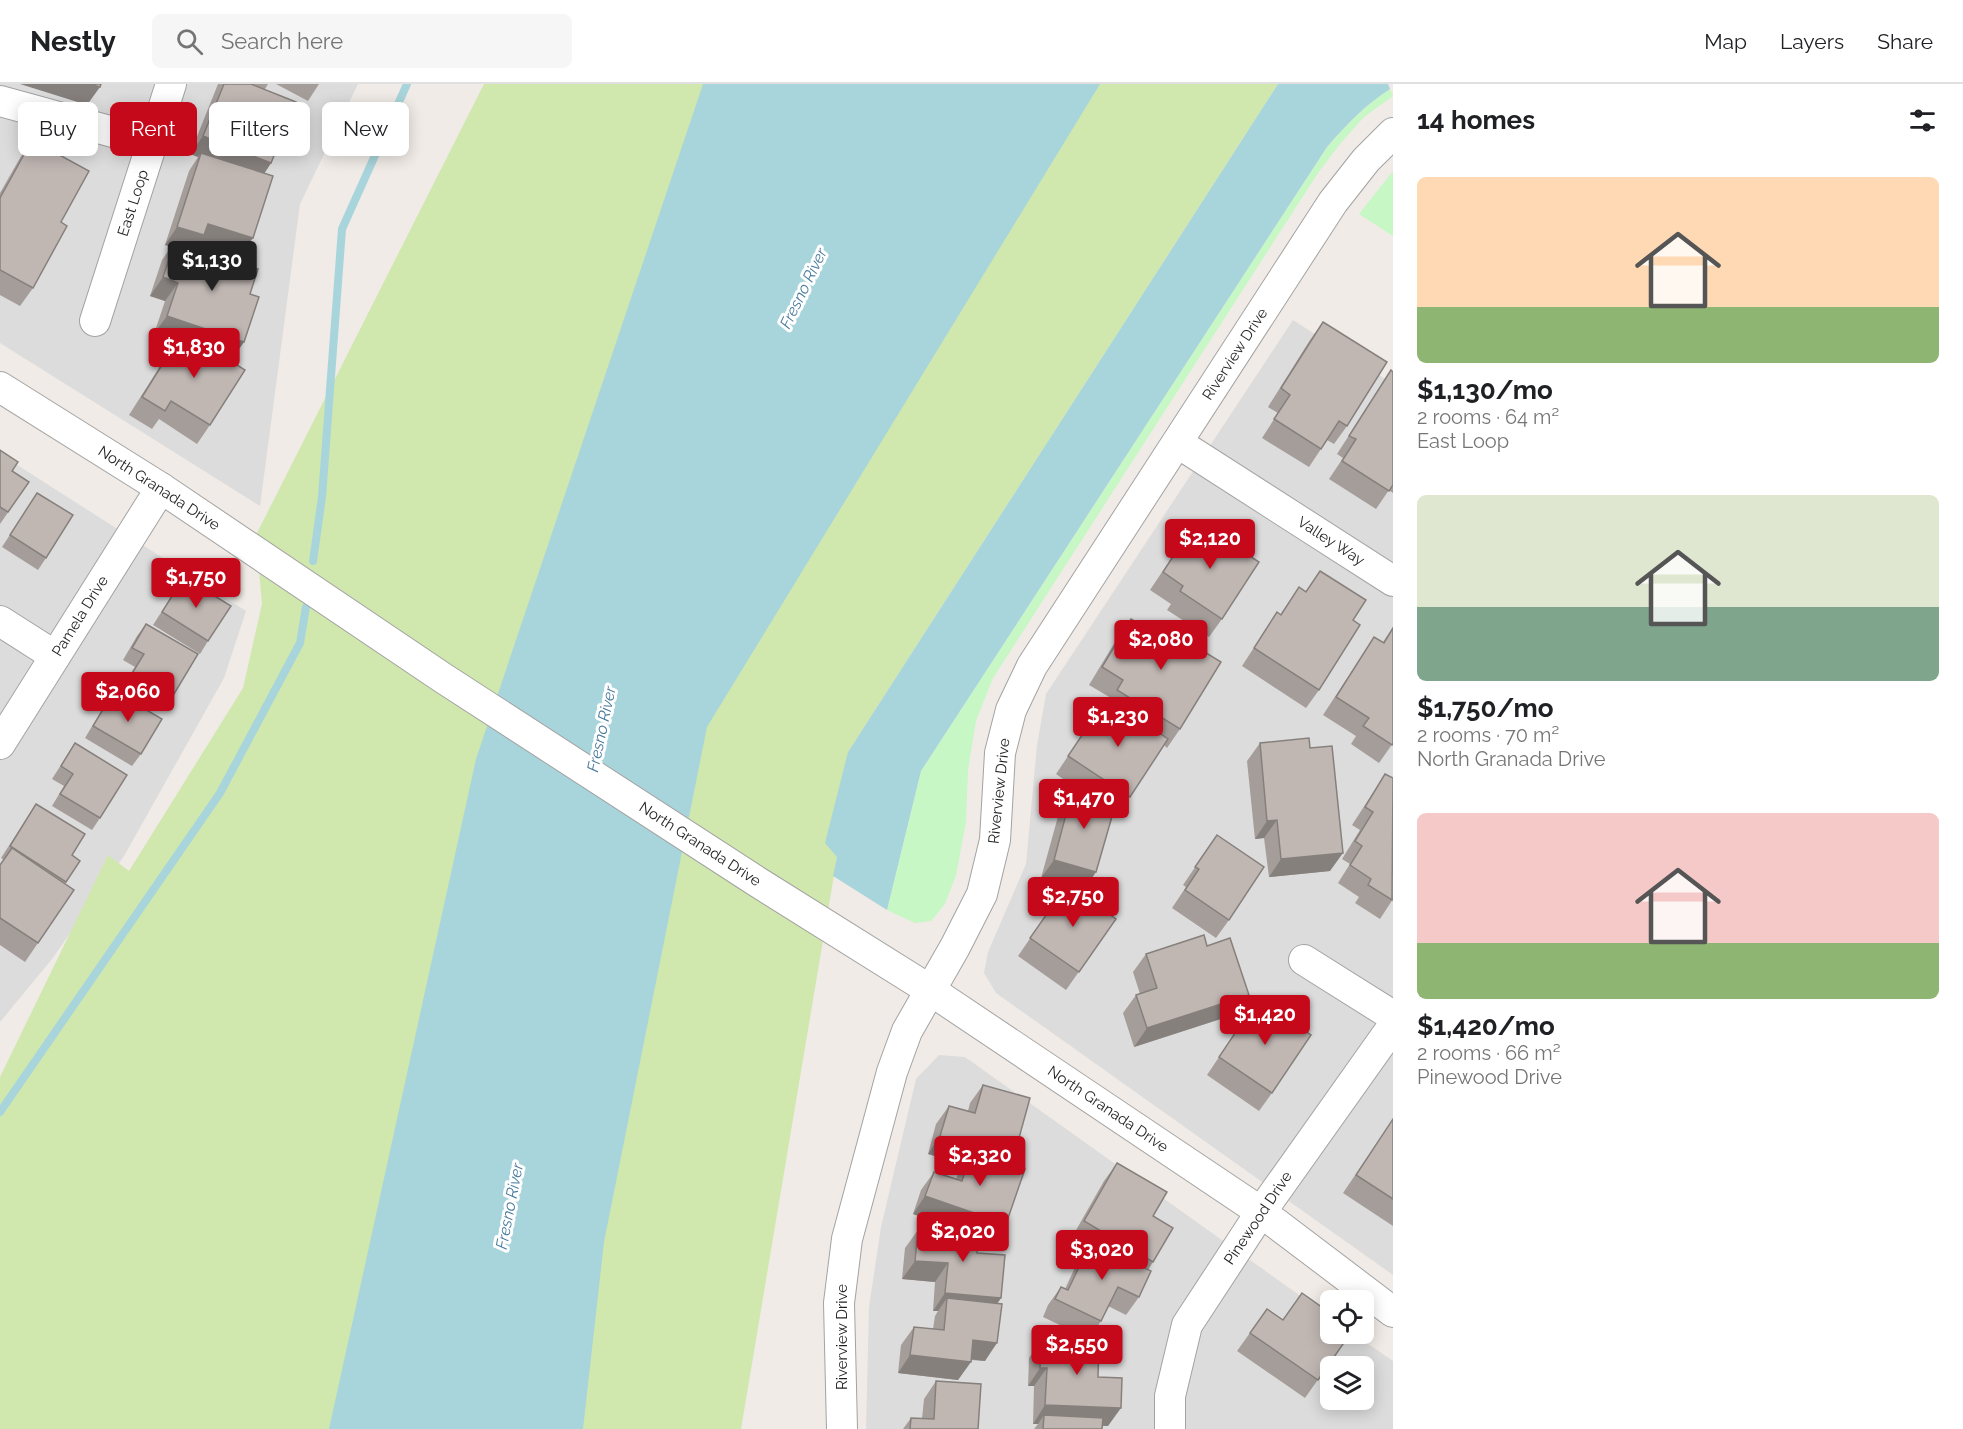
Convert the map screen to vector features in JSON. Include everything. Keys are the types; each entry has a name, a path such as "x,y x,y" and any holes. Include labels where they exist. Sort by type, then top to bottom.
{"street":[{"name":"East Loop","path":"166,102 171,84"},
{"path":"0,101 110,131"},
{"name":"Riverview Drive","path":"842,1429 840,1303 847,1239 892,1072 907,1031 955,947 981,894 995,840 1000,753 1011,710 1032,666 1333,202 1366,160 1393,133"},
{"name":"East Loop","path":"95,321 149,156"},
{"name":"North Granada Drive","path":"0,387 161,488 443,678 756,881 930,990 1261,1212 1393,1312"},
{"name":"Valley Way","path":"1178,443 1393,581"},
{"name":"Pamela Drive","path":"0,744 161,488"},
{"path":"0,621 55,657"},
{"path":"1304,960 1393,1016"},
{"name":"Pinewood Drive","path":"1170,1429 1170,1396 1187,1324 1261,1212 1393,1026"}],"shaded area":[{"path":"0,84 358,84 349,102 322,102 323,156 300,204 260,506 0,343"},
{"path":"1293,320 1393,384 1393,1275 996,993 984,973 988,952 1026,864 1037,745 1046,694"},
{"path":"0,454 246,611 224,678 124,856 52,959 0,1022"},
{"path":"939,1055 965,1057 1320,1310 1320,1344 1368,1344 1393,1361 1393,1429 866,1429 869,1307 881,1227 916,1079"}],"green space":[{"path":"484,84 1278,84 848,752 837,857 741,1429 0,1429 0,1077 108,855 129,871 243,688 262,604 256,535"},
{"path":"1390,89 1393,96 1364,117 1318,173 993,678 976,721 968,769 966,822 956,875 945,904 931,921 915,923 887,910 921,771 1327,147 1356,116"},
{"path":"1393,171 1393,236 1359,214"}],"water":[{"name":"Fresno River","path":"703,84 1100,84 707,727 604,1242 583,1429 329,1429 476,759"},
{"path":"1278,84 1388,84 1390,89 1356,116 1327,147 921,771 887,910 833,876 837,857 825,843 848,752"}],"building":[{"path":"224,84 251,84 296,102 217,102"},
{"path":"209,121 209,138 203,136"},
{"path":"201,153 273,176 253,238 208,224 204,235 177,227"},
{"path":"23,156 61,156 89,171 61,222 67,226 33,288 0,270 0,198"},
{"path":"253,156 274,156 271,163"},
{"path":"175,242 258,269 250,294 259,297 244,342 167,316 178,283 163,277"},
{"path":"1323,322 1387,362 1347,426 1339,421 1321,449 1274,419 1290,395 1281,388"},
{"path":"183,331 245,370 210,425 171,401 165,411 142,397"},
{"path":"1391,370 1393,372 1393,485 1389,491 1342,461 1356,439 1349,436"},
{"path":"0,450 18,462 12,471 29,482 8,512 0,507"},
{"path":"37,493 73,515 46,558 10,535"},
{"path":"1196,521 1259,562 1222,619 1180,591 1183,586 1163,572"},
{"path":"1320,571 1366,600 1353,620 1360,625 1319,690 1254,648 1277,612 1281,615 1299,587 1306,592"},
{"path":"184,577 231,606 208,641 162,612"},
{"path":"1131,619 1154,633 1159,624 1221,662 1180,729 1117,690 1123,680 1102,667"},
{"path":"146,624 198,654 171,699 131,675 144,654 132,648"},
{"path":"1393,628 1392,745 1363,726 1369,718 1336,697 1374,637 1384,643"},
{"path":"114,691 162,719 141,754 93,726"},
{"path":"1107,698 1168,739 1130,797 1068,756"},
{"path":"1309,738 1310,748 1332,746 1343,853 1281,859 1277,820 1267,821 1260,743"},
{"path":"75,743 127,775 100,818 60,794 73,774 61,766"},
{"path":"1385,774 1393,778 1392,900 1368,885 1371,879 1350,865 1362,846 1355,841 1373,812 1365,807"},
{"path":"1074,784 1105,793 1100,810 1113,813 1096,872 1054,860"},
{"path":"36,804 85,834 72,855 80,861 66,882 10,846"},
{"path":"1217,835 1264,867 1229,920 1185,890 1199,869 1195,867"},
{"path":"12,848 74,890 38,943 0,918 0,865"},
{"path":"1067,885 1116,919 1079,972 1030,938"},
{"path":"1204,935 1207,946 1230,938 1249,995 1147,1028 1136,995 1157,988 1146,954"},
{"path":"1258,999 1311,1035 1272,1093 1219,1057"},
{"path":"983,1085 1030,1098 1014,1156 940,1136 949,1106 975,1113"},
{"path":"1393,1119 1393,1199 1356,1175"},
{"path":"972,1150 1025,1169 1006,1224 925,1196 934,1172 962,1181"},
{"path":"1117,1163 1167,1192 1153,1216 1173,1228 1153,1262 1084,1221"},
{"path":"918,1230 978,1235 977,1253 1005,1255 1001,1298 945,1293 948,1263 915,1261"},
{"path":"1091,1242 1151,1271 1139,1297 1118,1287 1101,1321 1055,1299 1061,1287 1068,1290"},
{"path":"1302,1293 1320,1306 1320,1344 1343,1344 1335,1356 1320,1356 1318,1380 1250,1333 1267,1309 1283,1320"},
{"path":"947,1298 1002,1304 997,1343 973,1340 971,1362 910,1355 914,1327 944,1330"},
{"path":"1041,1340 1099,1342 1098,1377 1122,1378 1121,1408 1045,1405 1047,1368 1040,1368"},
{"path":"936,1381 981,1384 978,1429 910,1429 911,1418 934,1419"},
{"path":"1044,1415 1103,1418 1102,1429 1043,1429"}],"waterway":[{"path":"313,561 322,497 342,229 407,84"},
{"path":"0,1112 220,793 300,643 306,607"}]}
